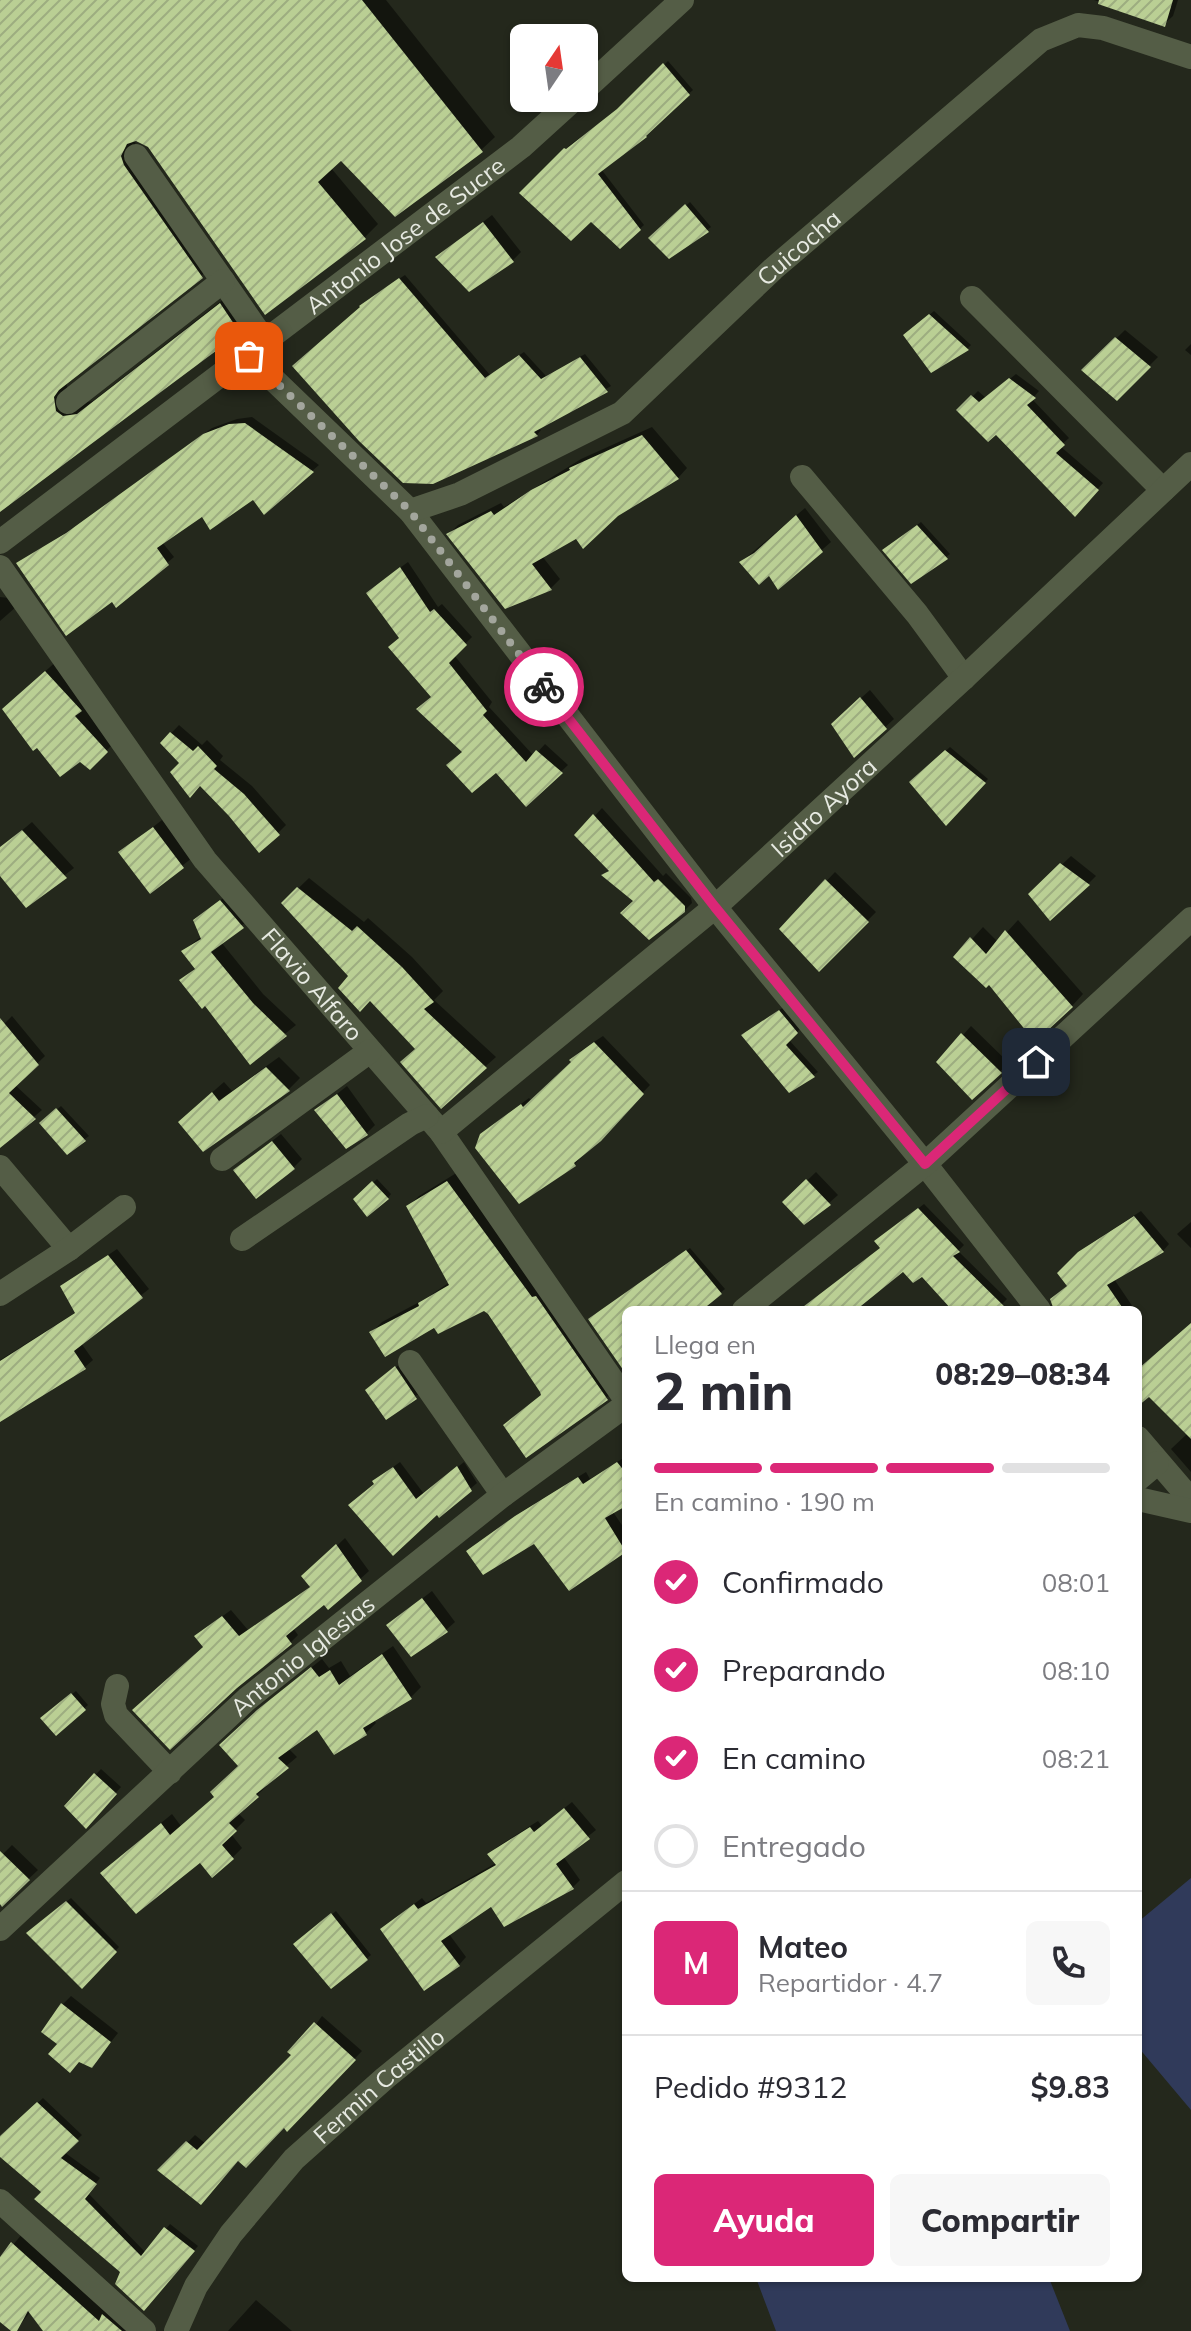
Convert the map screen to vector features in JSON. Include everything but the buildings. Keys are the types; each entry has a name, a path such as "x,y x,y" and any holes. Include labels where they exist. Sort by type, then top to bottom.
{"street":[{"path":"598,77 682,0"},
{"name":"Cuicocha","path":"410,511 460,494 622,413 773,269 1041,40 1078,25 1103,28 1191,57"},
{"name":"Antonio Jose de Sucre","path":"0,542 521,147 560,112"},
{"path":"136,156 223,281 257,349 410,511 715,907 925,1164 1036,1306"},
{"path":"68,402 223,281"},
{"path":"972,298 1163,490"},
{"name":"Isidro Ayora","path":"242,1239 410,1124 434,1124 715,907 1191,464"},
{"path":"802,477 917,614 964,678"},
{"name":"Flavio Alfaro","path":"0,567 205,860 434,1124 622,1396"},
{"path":"749,1306 925,1164 1191,919"},
{"path":"222,1159 370,1051"},
{"path":"0,1167 69,1249"},
{"path":"0,1294 69,1249 124,1207"},
{"path":"410,1362 503,1495"},
{"name":"Antonio Iglesias","path":"0,1929 247,1699 503,1495 622,1405"},
{"path":"1142,1443 1191,1500"},
{"path":"1142,1476 1157,1463"},
{"path":"1142,1500 1191,1511"},
{"path":"117,1686 113,1704 116,1715 170,1772"},
{"name":"Fermin Castillo","path":"176,2331 196,2286 231,2234 294,2159 385,2078 622,1885"},
{"path":"0,2201 144,2331"}],"shaded area":[{"path":"1191,1878 1191,2110 1142,2052 1142,1919"},
{"path":"758,2282 1051,2282 1070,2331 776,2331"}],"way so far":[{"path":"249,356 410,511 544,687"}],"route":[{"path":"544,687 715,907 925,1164 1036,1062"}]}
